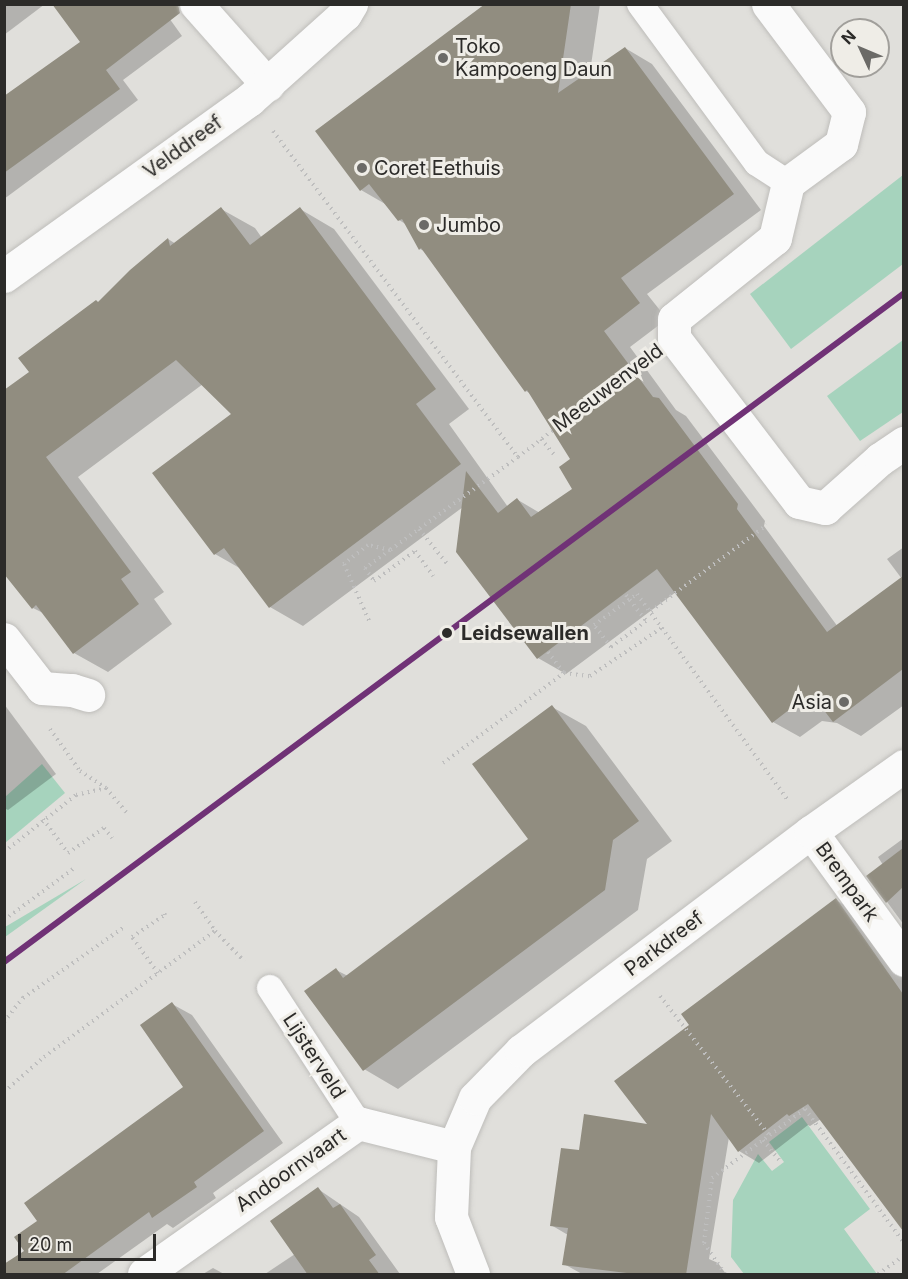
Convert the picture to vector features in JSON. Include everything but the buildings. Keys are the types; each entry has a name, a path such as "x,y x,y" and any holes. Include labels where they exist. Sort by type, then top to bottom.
{"street":[{"path":"195,4 258,92"},
{"name":"Velddreef","path":"4,276 258,92 345,14 351,4"},
{"path":"773,6 849,112 841,144 788,183"},
{"name":"Meeuwenveld","path":"674,338 674,318 775,238 788,183"},
{"path":"674,338 799,502 825,508 880,459 903,443"},
{"path":"4,639 42,688 72,690 88,694"},
{"name":"Parkdreef","path":"454,1148 475,1098 521,1051 811,832 903,766"},
{"name":"Brempark","path":"811,832 903,960"},
{"name":"Andoornvaart","path":"144,1275 358,1123 454,1148"},
{"path":"454,1148 451,1217 473,1275"}],"lane":[{"path":"640,4 757,163 788,183"},
{"name":"Lijsterveld","path":"270,988 358,1123"}],"path":[{"path":"258,92 518,456"},
{"name":"Meeuwenveld","path":"433,576 415,551 374,581 364,568 541,439 674,338"},
{"name":"Meeuwenveld","path":"541,439 556,457"},
{"path":"651,611 799,502"},
{"path":"419,529 448,565"},
{"path":"370,623 344,564 368,545 390,550"},
{"path":"626,595 632,604 646,621 611,647 594,625 620,606 629,600 637,594 811,832"},
{"path":"443,763 564,673 590,676 663,627"},
{"path":"548,652 564,673"},
{"path":"42,688 44,720 80,771 106,788 127,813"},
{"path":"4,852 76,795 106,788"},
{"path":"43,819 68,853 104,828 112,838"},
{"path":"4,920 76,867"},
{"path":"195,902 215,931 270,988"},
{"path":"158,973 132,937 165,915 164,912"},
{"path":"4,1022 23,998 124,927"},
{"path":"4,1092 44,1057 215,931"},
{"path":"636,966 769,1135"},
{"path":"725,1275 704,1243 712,1178 805,1109 903,1243"},
{"path":"763,1140 779,1160"},
{"path":"878,1275 903,1256"}],"green space":[{"path":"903,175 903,264 791,349 750,294"},
{"path":"903,340 903,412 860,441 827,396"},
{"path":"42,764 65,793 5,843 5,797"},
{"path":"86,879 5,937 5,927"},
{"path":"802,1117 870,1209 844,1229 877,1274 744,1274 731,1257 733,1200 758,1154 772,1171 784,1162 769,1142"}],"transit line":[{"path":"4,962 904,293"}],"place":[{"name":"Toko Kampoeng Daun","path":"443,58"},
{"name":"Coret Eethuis","path":"362,168"},
{"name":"Jumbo","path":"424,225"},
{"name":"Leidsewallen","path":"447,633"},
{"name":"Asia","path":"844,702"}]}
